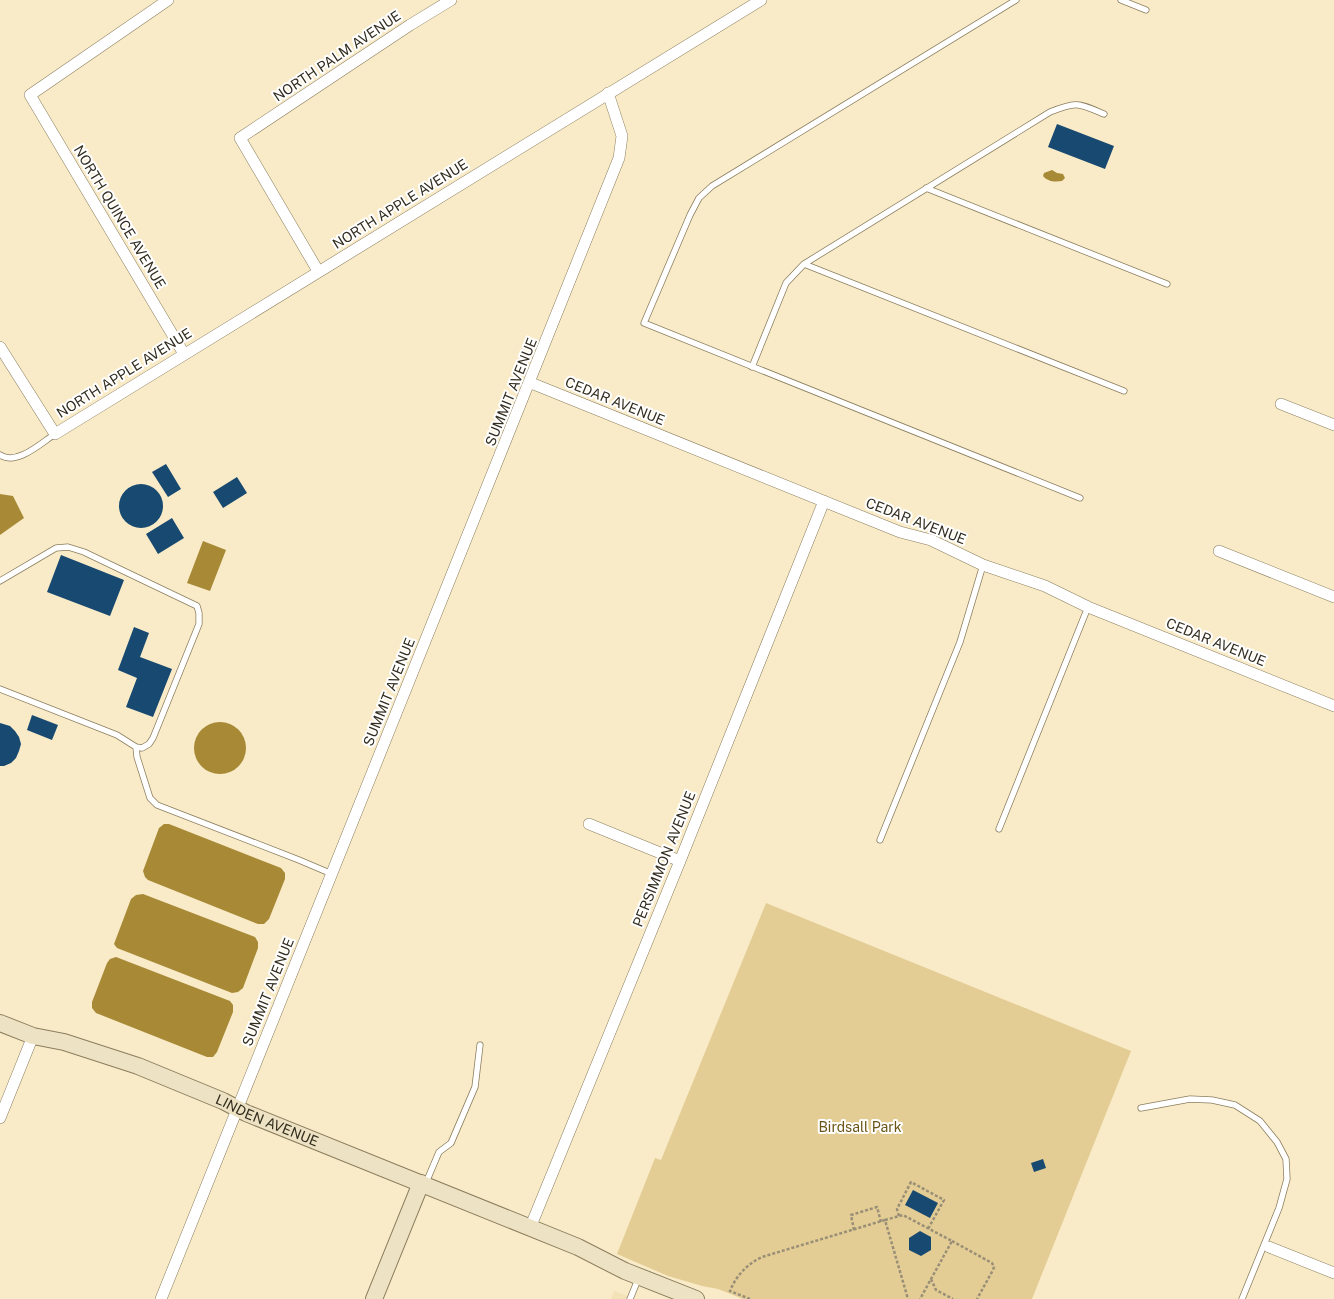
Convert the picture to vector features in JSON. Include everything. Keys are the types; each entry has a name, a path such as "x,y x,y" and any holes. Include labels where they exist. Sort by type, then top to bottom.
{"street":[{"name":"NORTH QUINCE AVENUE","path":"168,0 30,95 184,354"},
{"name":"NORTH PALM AVENUE","path":"318,271 240,138 410,25 451,0"},
{"name":"NORTH APPLE AVENUE","path":"55,434 761,0"},
{"name":"SUMMIT AVENUE","path":"161,1299 531,383 619,158 622,136 608,93"},
{"path":"0,347 55,434"},
{"name":"CEDAR AVENUE","path":"531,383 900,532 931,540 984,565 1046,586 1088,607 1334,706"},
{"path":"1281,404 1334,425"},
{"name":"PERSIMMON AVENUE","path":"530,1228 680,861 824,501"},
{"path":"1219,551 1334,597"},
{"path":"589,824 680,861"},
{"name":"LINDEN AVENUE","path":"0,1023 33,1036 64,1042 138,1066 223,1101 246,1113 578,1247 639,1276 696,1299"},
{"path":"0,1118 33,1036"},
{"path":"374,1299 423,1184"},
{"path":"1269,1247 1334,1273"}],"lane":[{"path":"1016,0 712,186 699,198 690,215 644,324 1080,498"},
{"path":"1121,0 1146,10"},
{"path":"752,367 786,283 804,264 1050,112 1069,105 1083,105 1104,114"},
{"path":"926,188 1167,284"},
{"path":"804,264 1124,391"},
{"path":"0,455 12,459 27,454 55,434"},
{"path":"0,581 56,548 68,547 84,552 197,606 199,613 199,624 153,738 149,744 142,748 136,747 117,736 0,689"},
{"path":"880,840 960,642 984,565"},
{"path":"999,829 1088,607"},
{"path":"136,747 137,757 150,798 157,805 332,874"},
{"path":"423,1184 439,1152 451,1143 475,1086 480,1046"},
{"path":"1141,1108 1190,1099 1212,1100 1234,1105 1260,1121 1277,1142 1286,1159 1287,1178 1279,1208 1242,1299"},
{"path":"630,1299 639,1276"}],"path":[{"path":"899,1216 897,1209 911,1182 944,1200 928,1229"},
{"path":"854,1230 850,1215 870,1209 877,1207 881,1222"},
{"path":"750,1299 730,1291 737,1276 755,1260 903,1215 992,1264 994,1267 993,1270 977,1299"},
{"path":"885,1220 908,1299"},
{"path":"920,1299 952,1241"},
{"path":"931,1279 936,1290 953,1299"}],"shaded area":[{"path":"1052,170 1063,174 1065,178 1062,181 1054,181 1043,176 1044,173"},
{"path":"0,494 13,496 24,518 0,535"},
{"path":"203,541 226,550 210,591 187,583"},
{"path":"220,722 230,724 238,730 244,738 246,748 244,758 238,766 230,772 220,774 210,772 202,766 196,758 194,748 196,738 202,730 210,724"},
{"path":"164,824 169,824 281,868 285,873 285,879 269,919 264,924 258,924 148,880 143,871 159,828"},
{"path":"143,894 255,937 258,942 258,948 243,988 238,992 232,993 117,948 114,944 131,899 136,895"},
{"path":"116,957 230,1001 233,1005 233,1012 217,1052 213,1057 207,1057 96,1013 92,1008 92,1002 107,963 110,959"},
{"path":"614,1291 635,1299 611,1299"}],"green space":[{"name":"Birdsall Park","path":"766,903 1131,1051 1032,1299 743,1299 718,1289 668,1276 617,1254 655,1158 661,1160"}],"building":[{"path":"1057,124 1114,146 1105,169 1048,147"},
{"path":"166,464 181,489 168,497 152,472"},
{"path":"237,477 247,493 223,508 213,492"},
{"path":"141,484 153,488 159,494 163,506 159,518 153,524 141,528 129,524 123,518 119,506 123,494 129,488"},
{"path":"172,518 184,538 158,554 146,534"},
{"path":"61,555 124,580 110,616 47,592"},
{"path":"134,627 149,633 140,657 172,669 153,717 126,707 137,678 118,670"},
{"path":"32,715 58,725 52,740 27,730"},
{"path":"0,723 10,726 15,731 21,744 16,758 11,763 4,766 0,766"},
{"path":"1043,1159 1046,1168 1034,1172 1031,1163"},
{"path":"913,1190 938,1203 930,1218 905,1205"},
{"path":"920,1231 931,1237 931,1250 921,1256 909,1250 909,1238"}]}
